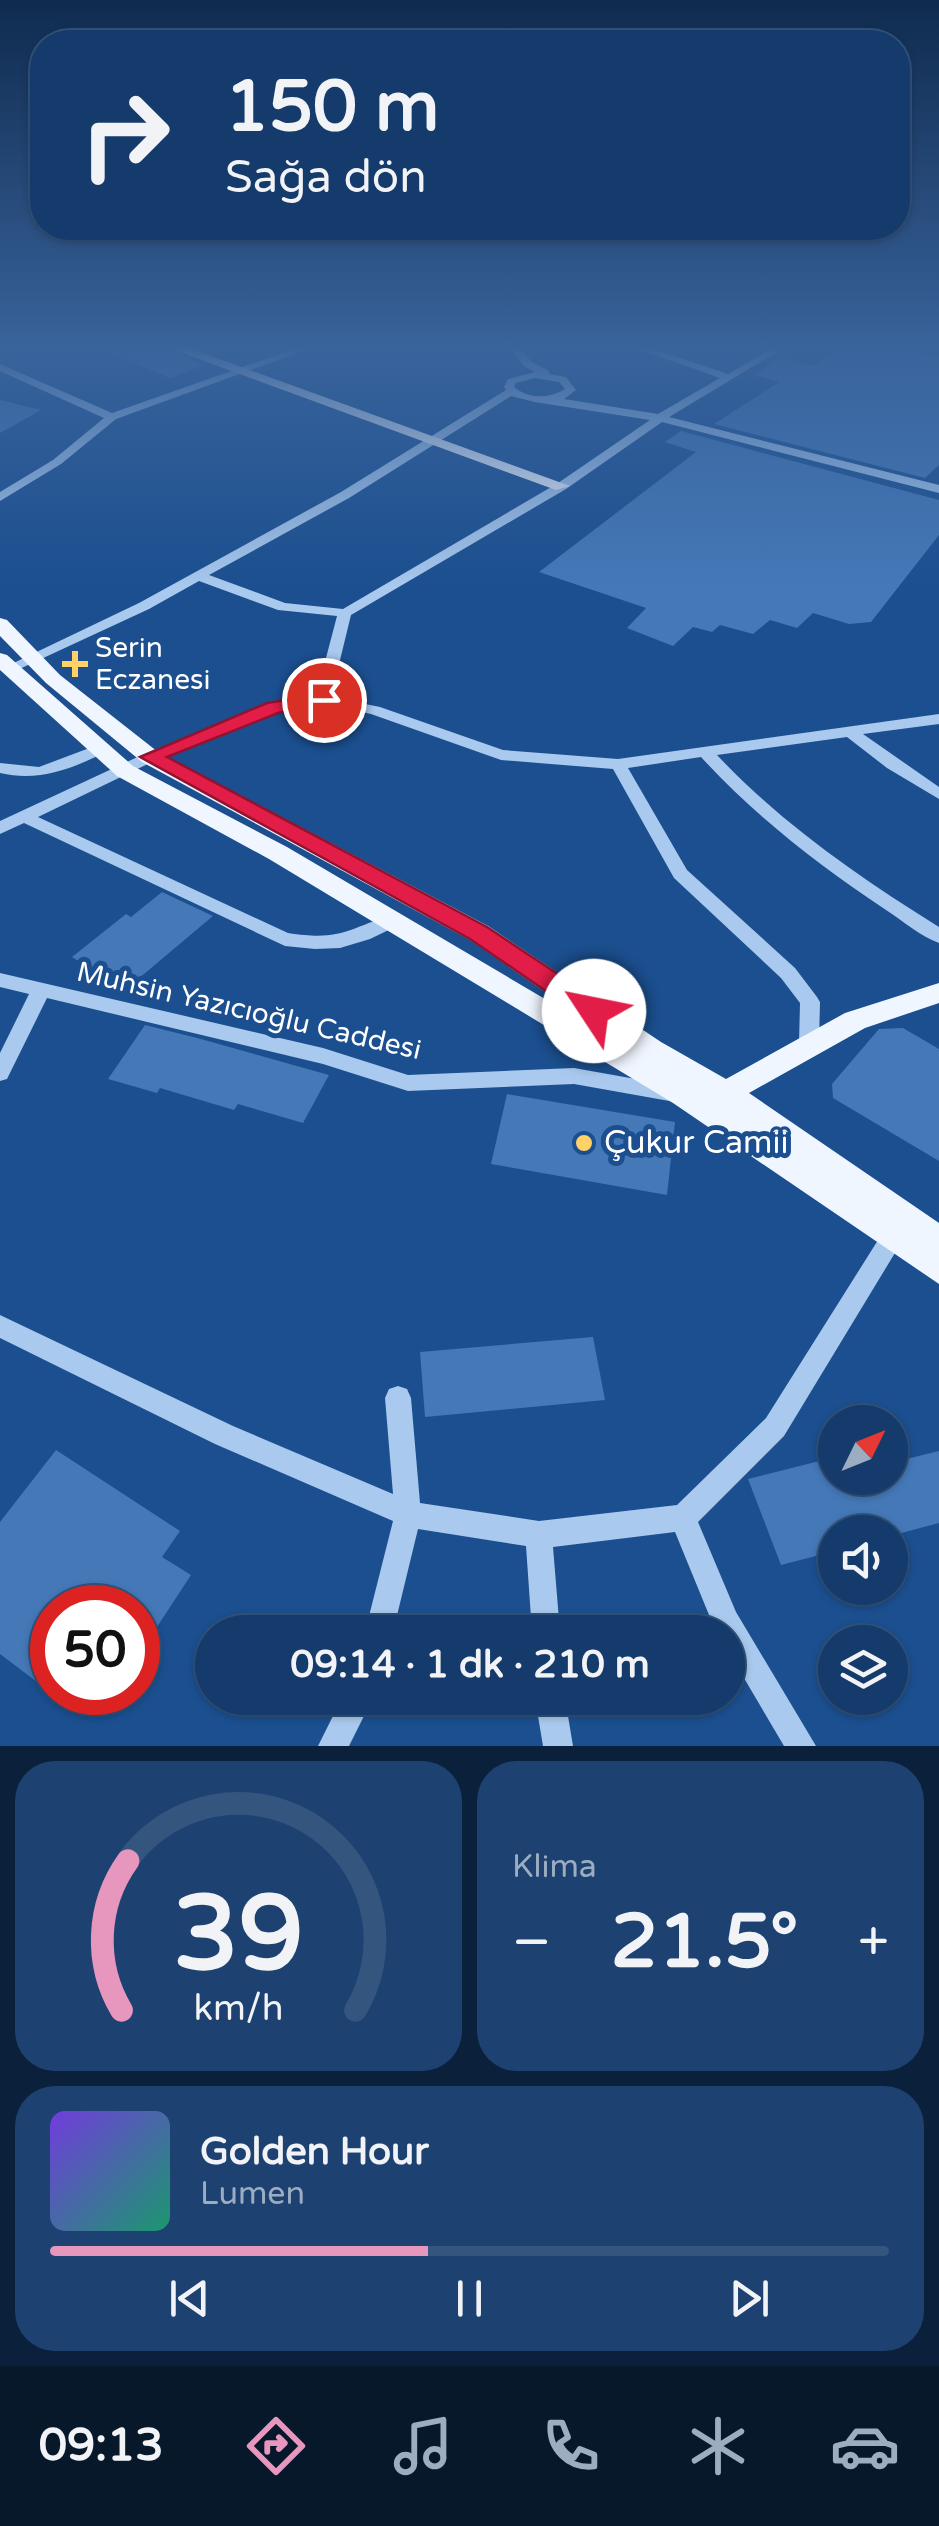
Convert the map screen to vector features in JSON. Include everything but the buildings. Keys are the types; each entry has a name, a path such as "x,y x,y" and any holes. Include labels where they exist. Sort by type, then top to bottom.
{"main road":[{"path":"389,425 562,486"},
{"path":"0,624 13,662 124,771 278,853 683,1096 939,1269"},
{"path":"13,662 150,757 479,933 651,1050 726,1092 939,1241"},
{"path":"726,1092 809,1042 894,1002 939,992"}],"street":[{"path":"0,497 57,462 102,425"},
{"path":"13,662 198,576 345,496 455,425"},
{"path":"198,576 283,606 344,613 562,486 649,425"},
{"path":"689,425 939,489"},
{"path":"324,700 344,613"},
{"path":"0,828 150,757 274,707 324,700 375,710 501,755 618,764 939,718"},
{"path":"849,731 893,766 939,794"},
{"path":"0,768 34,774 66,766 100,749"},
{"path":"705,752 741,793 874,894 939,936"},
{"path":"618,764 680,874 788,972 810,1002 809,1042"},
{"path":"34,774 48,807"},
{"path":"24,817 285,938 320,945 359,938 391,921"},
{"name":"Muhsin Yazıcıoğlu Caddesi","path":"0,980 323,1056 408,1083 574,1076 683,1096 726,1092"},
{"path":"0,1073 40,990"},
{"path":"0,1326 224,1435 408,1514 539,1536 683,1518 775,1427 893,1236"},
{"path":"383,1615 408,1514 398,1398"},
{"path":"683,1518 726,1622 801,1746"},
{"path":"539,1536 545,1615"},
{"path":"333,1746 349,1715"},
{"path":"553,1715 558,1746"}],"place":[{"name":"Serin Eczanesi","path":"75,664"},
{"name":"Çukur Camii","path":"584,1143"}],"route":[{"path":"324,700 274,707 150,757 479,933 594,1011"}]}
